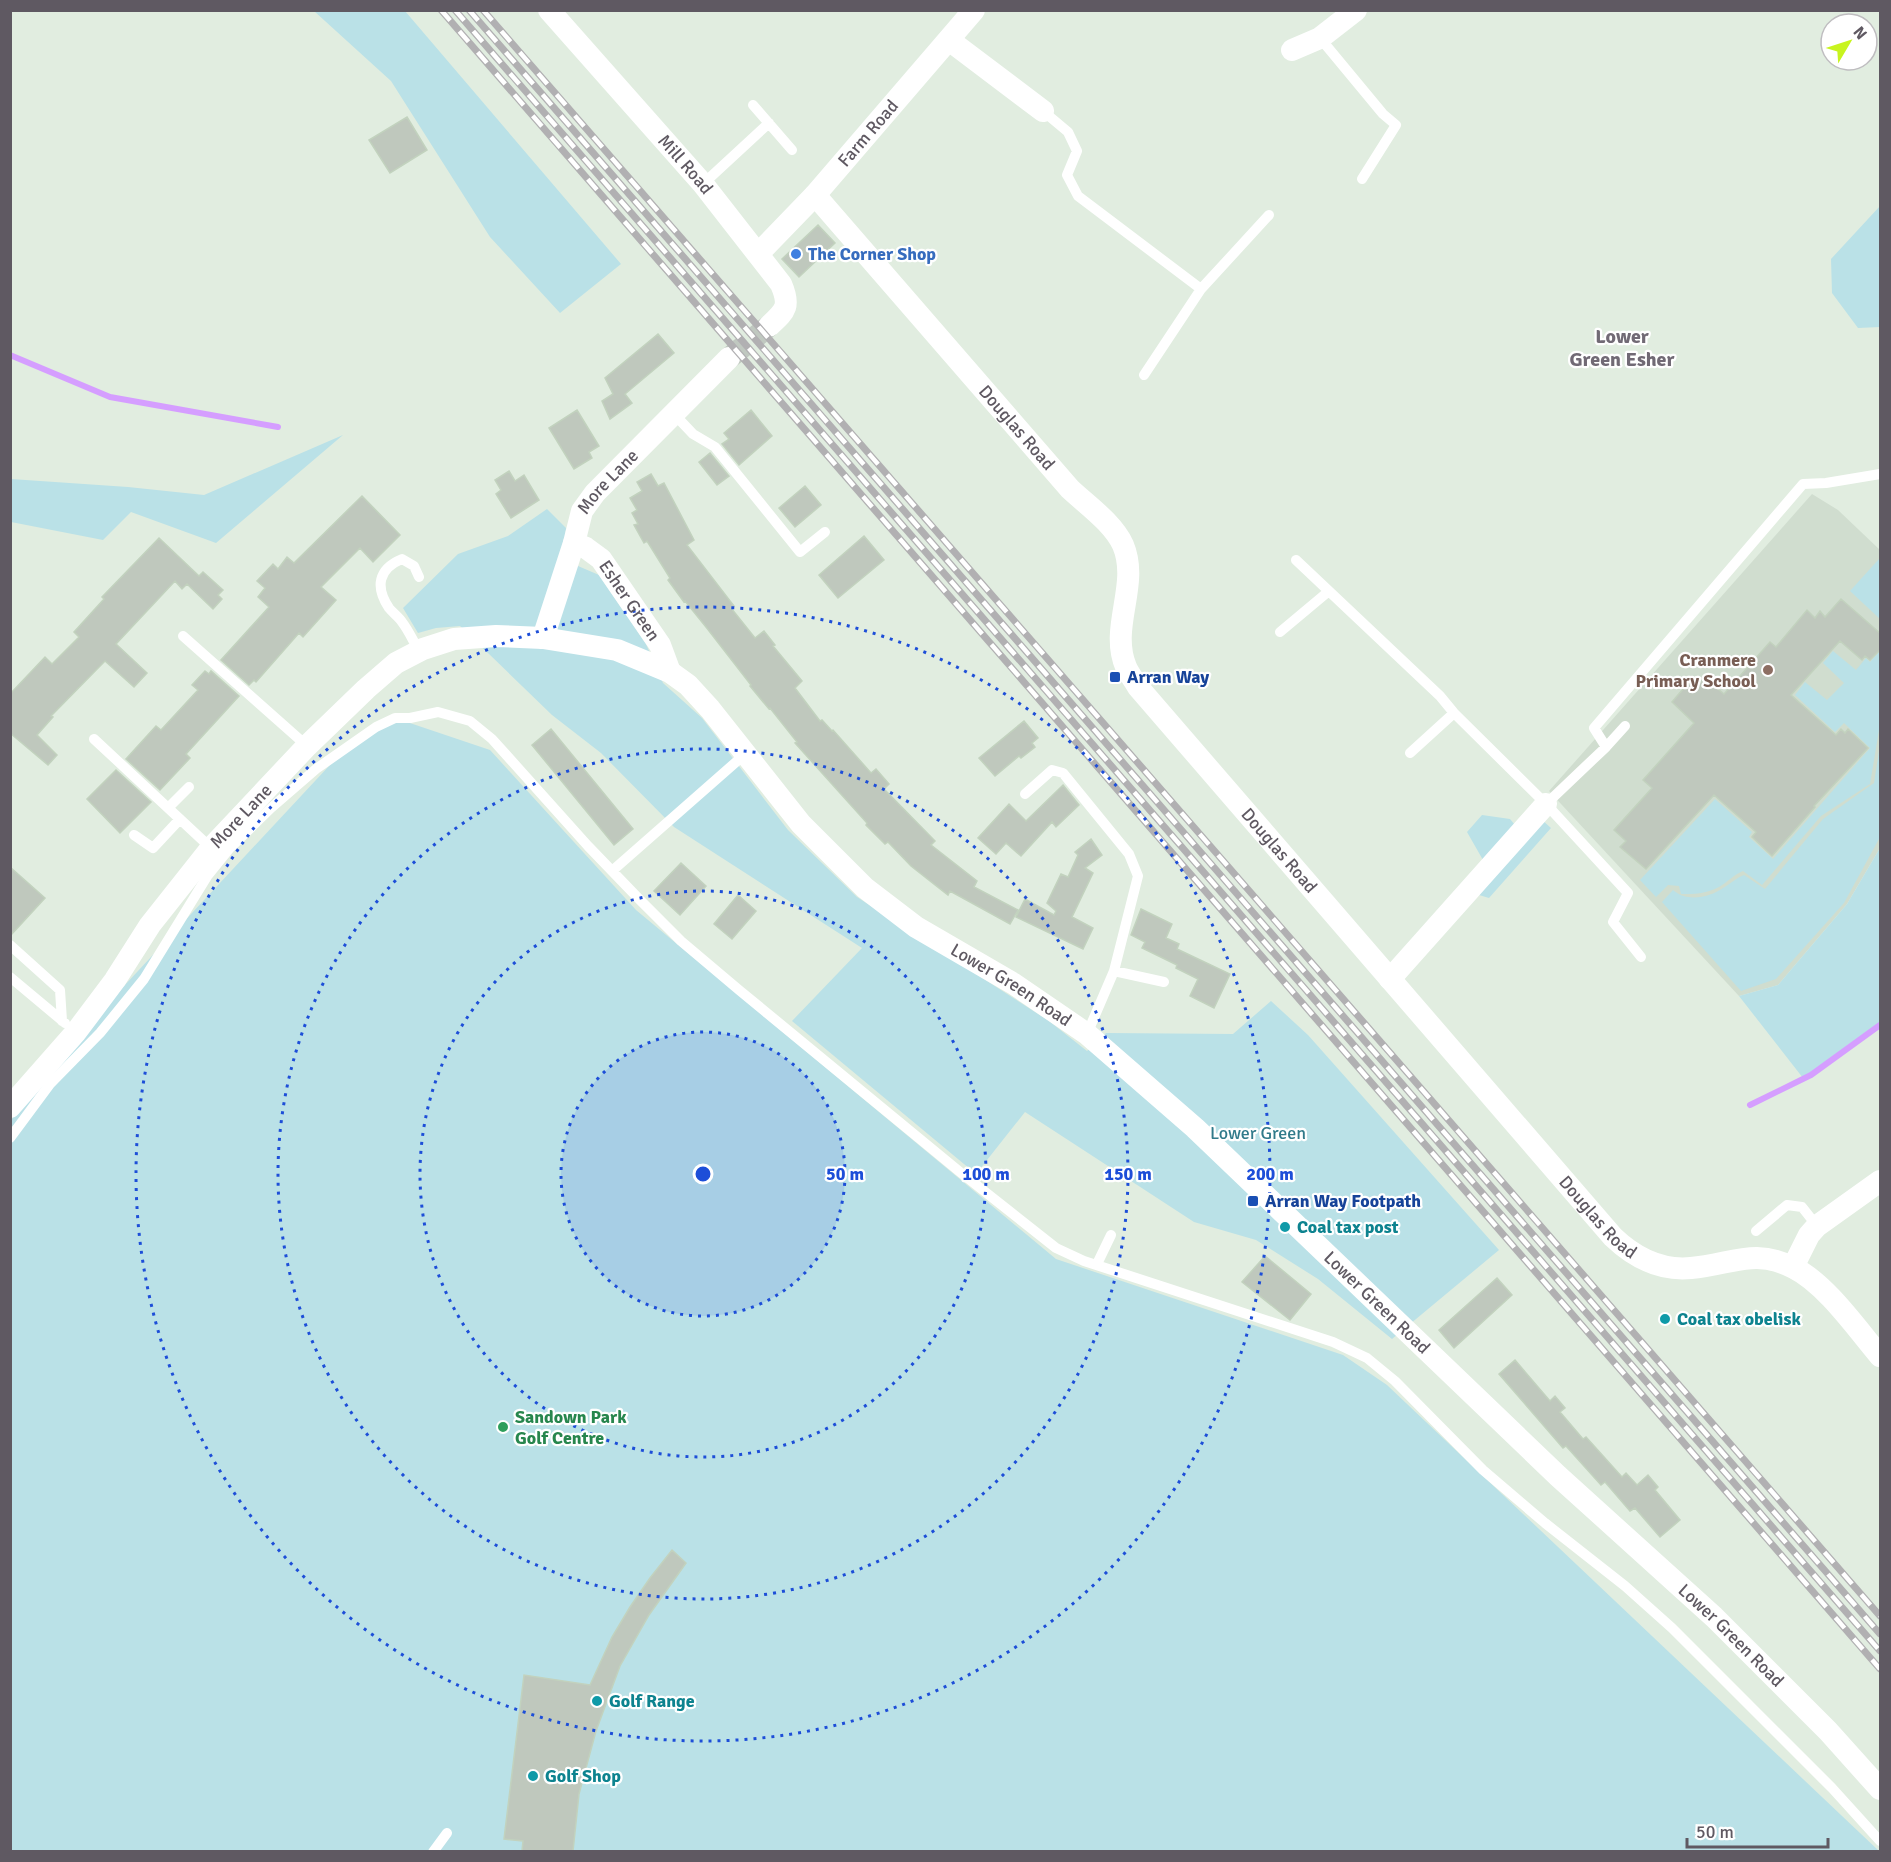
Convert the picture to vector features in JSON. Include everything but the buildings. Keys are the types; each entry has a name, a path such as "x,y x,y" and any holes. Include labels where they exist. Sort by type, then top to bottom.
{"street":[{"name":"Mill Road","path":"549,10 703,184 781,284 787,297 784,312 769,326"},
{"name":"Farm Road","path":"759,254 815,195 974,10"},
{"path":"1292,50 1320,38 1356,10"},
{"path":"949,40 1043,111"},
{"name":"Douglas Road","path":"815,195 1070,489 1109,525 1122,544 1128,563 1128,580 1121,626 1121,647 1126,667 1138,687 1613,1237 1629,1252 1647,1262 1669,1268 1691,1269 1755,1257 1774,1260 1793,1267 1811,1278 1881,1356"},
{"name":"More Lane","path":"543,638 582,511 596,493 729,358"},
{"name":"Esher Green","path":"574,543 586,548 601,559 660,645 670,672"},
{"name":"More Lane","path":"10,1107 69,1027 115,980 150,925 211,849 307,746 366,689 396,663 419,651 454,639 496,636 543,638 617,650 670,672 688,685 710,709 744,754"},
{"name":"Lower Green Road","path":"744,754 801,824 865,888 892,911 1014,984 1087,1034 1195,1128 1558,1476 1714,1617 1828,1731 1881,1789"},
{"path":"1390,979 1546,804"},
{"path":"1793,1267 1809,1235 1817,1226 1881,1181"}],"lane":[{"path":"1320,38 1383,114 1396,125 1362,179"},
{"path":"753,105 792,150"},
{"path":"1043,111 1068,132 1077,152 1067,175 1078,196 1201,289"},
{"path":"703,184 769,123"},
{"path":"1144,375 1201,289 1269,215"},
{"path":"674,414 693,434 715,447 800,552 825,532"},
{"path":"1606,747 1594,728 1803,484 1826,483 1881,474"},
{"path":"419,577 414,566 402,559 390,564 381,577 381,590 390,609 402,621 419,651"},
{"path":"1296,560 1440,696 1454,713 1546,804 1628,893 1613,922 1641,957"},
{"path":"1280,632 1329,591"},
{"path":"183,636 307,746"},
{"path":"10,1138 50,1084 100,1033 144,979 208,875 229,849 271,808 316,769 376,727 395,718 410,718 438,712 470,721 492,739 612,871 681,941 960,1172 1056,1248 1084,1261 1333,1342 1367,1358 1395,1381 1483,1470 1545,1523 1625,1586 1672,1628 1832,1788 1881,1841"},
{"path":"1410,753 1454,713"},
{"path":"1546,804 1625,726"},
{"path":"94,739 211,849"},
{"path":"612,871 744,754"},
{"path":"1025,794 1052,770 1063,773 1130,854 1138,876 1114,970 1087,1034"},
{"path":"168,808 189,787"},
{"path":"134,835 153,848 180,819"},
{"path":"10,945 60,990 69,1027"},
{"path":"1114,970 1164,982"},
{"path":"10,977 69,1027"},
{"path":"1756,1231 1787,1205 1802,1207 1817,1226"},
{"path":"1097,1264 1111,1234"},
{"path":"433,1851 447,1833"}],"shaded area":[{"name":"Cranmere Primary School","path":"1812,494 1838,510 1880,550 1880,848 1847,904 1778,985 1739,996 1549,791"}],"green space":[{"path":"314,11 405,11 621,264 560,313 490,237 391,81"},
{"path":"1880,206 1880,327 1858,328 1832,293 1831,259"},
{"path":"343,435 216,543 131,512 103,540 11,522 11,479 204,495"},
{"name":"Lower Green","path":"547,509 566,528 563,554 578,566 599,575 646,644 663,683 702,718 788,830 857,897 1049,1021 1087,1051 1106,1033 1233,1034 1271,1001 1308,1035 1499,1250 1392,1339 1318,1279 1256,1240 1194,1222 1025,1112 976,1174 792,1021 862,948 674,827 601,753 552,715 460,626 436,628 418,633 403,608 458,554 508,536"},
{"path":"1879,559 1880,561 1880,619 1850,591"},
{"path":"1833,651 1856,670 1866,658 1870,662 1880,651 1880,724 1870,784 1821,816 1762,885 1743,871 1709,891 1681,894 1679,886 1668,885 1656,897 1640,880 1715,799 1752,832 1749,837 1773,859 1870,748 1844,723 1835,732 1795,695 1805,682 1827,700 1844,683 1823,663"},
{"path":"395,718 490,750 636,910 1056,1259 1343,1355 1387,1385 1879,1851 11,1852 11,1120 124,986 356,737"},
{"path":"1880,745 1880,837 1844,903 1776,979 1741,991 1662,902 1673,890 1684,896 1704,896 1744,875 1765,889 1823,819 1874,783"},
{"path":"1482,815 1510,819 1515,825 1541,819 1551,828 1489,898 1479,895 1483,860 1467,832"},
{"path":"1880,848 1880,1022 1803,1078 1739,996 1778,985 1847,904"}],"waterway":[{"path":"10,355 110,397 278,427"},
{"path":"1750,1105 1811,1075 1880,1025"}],"tunnel":[{"path":"729,358 769,326"}],"railway":[{"path":"441,10 1880,1669"},
{"path":"455,10 1880,1651"},
{"path":"469,10 1880,1634"},
{"path":"483,10 1880,1616"}],"place":[{"name":"The Corner Shop","path":"796,254"},
{"name":"Cranmere Primary School","path":"1768,670"},
{"name":"Arran Way","path":"1115,677"},
{"name":"Arran Way Footpath","path":"1253,1201"},
{"name":"Coal tax post","path":"1285,1227"},
{"name":"Coal tax obelisk","path":"1665,1319"},
{"name":"Sandown Park Golf Centre","path":"503,1427"},
{"name":"Golf Range","path":"597,1701"},
{"name":"Golf Shop","path":"533,1776"}],"district":[{"name":"Lower Green Esher","path":"1622,348"}]}
